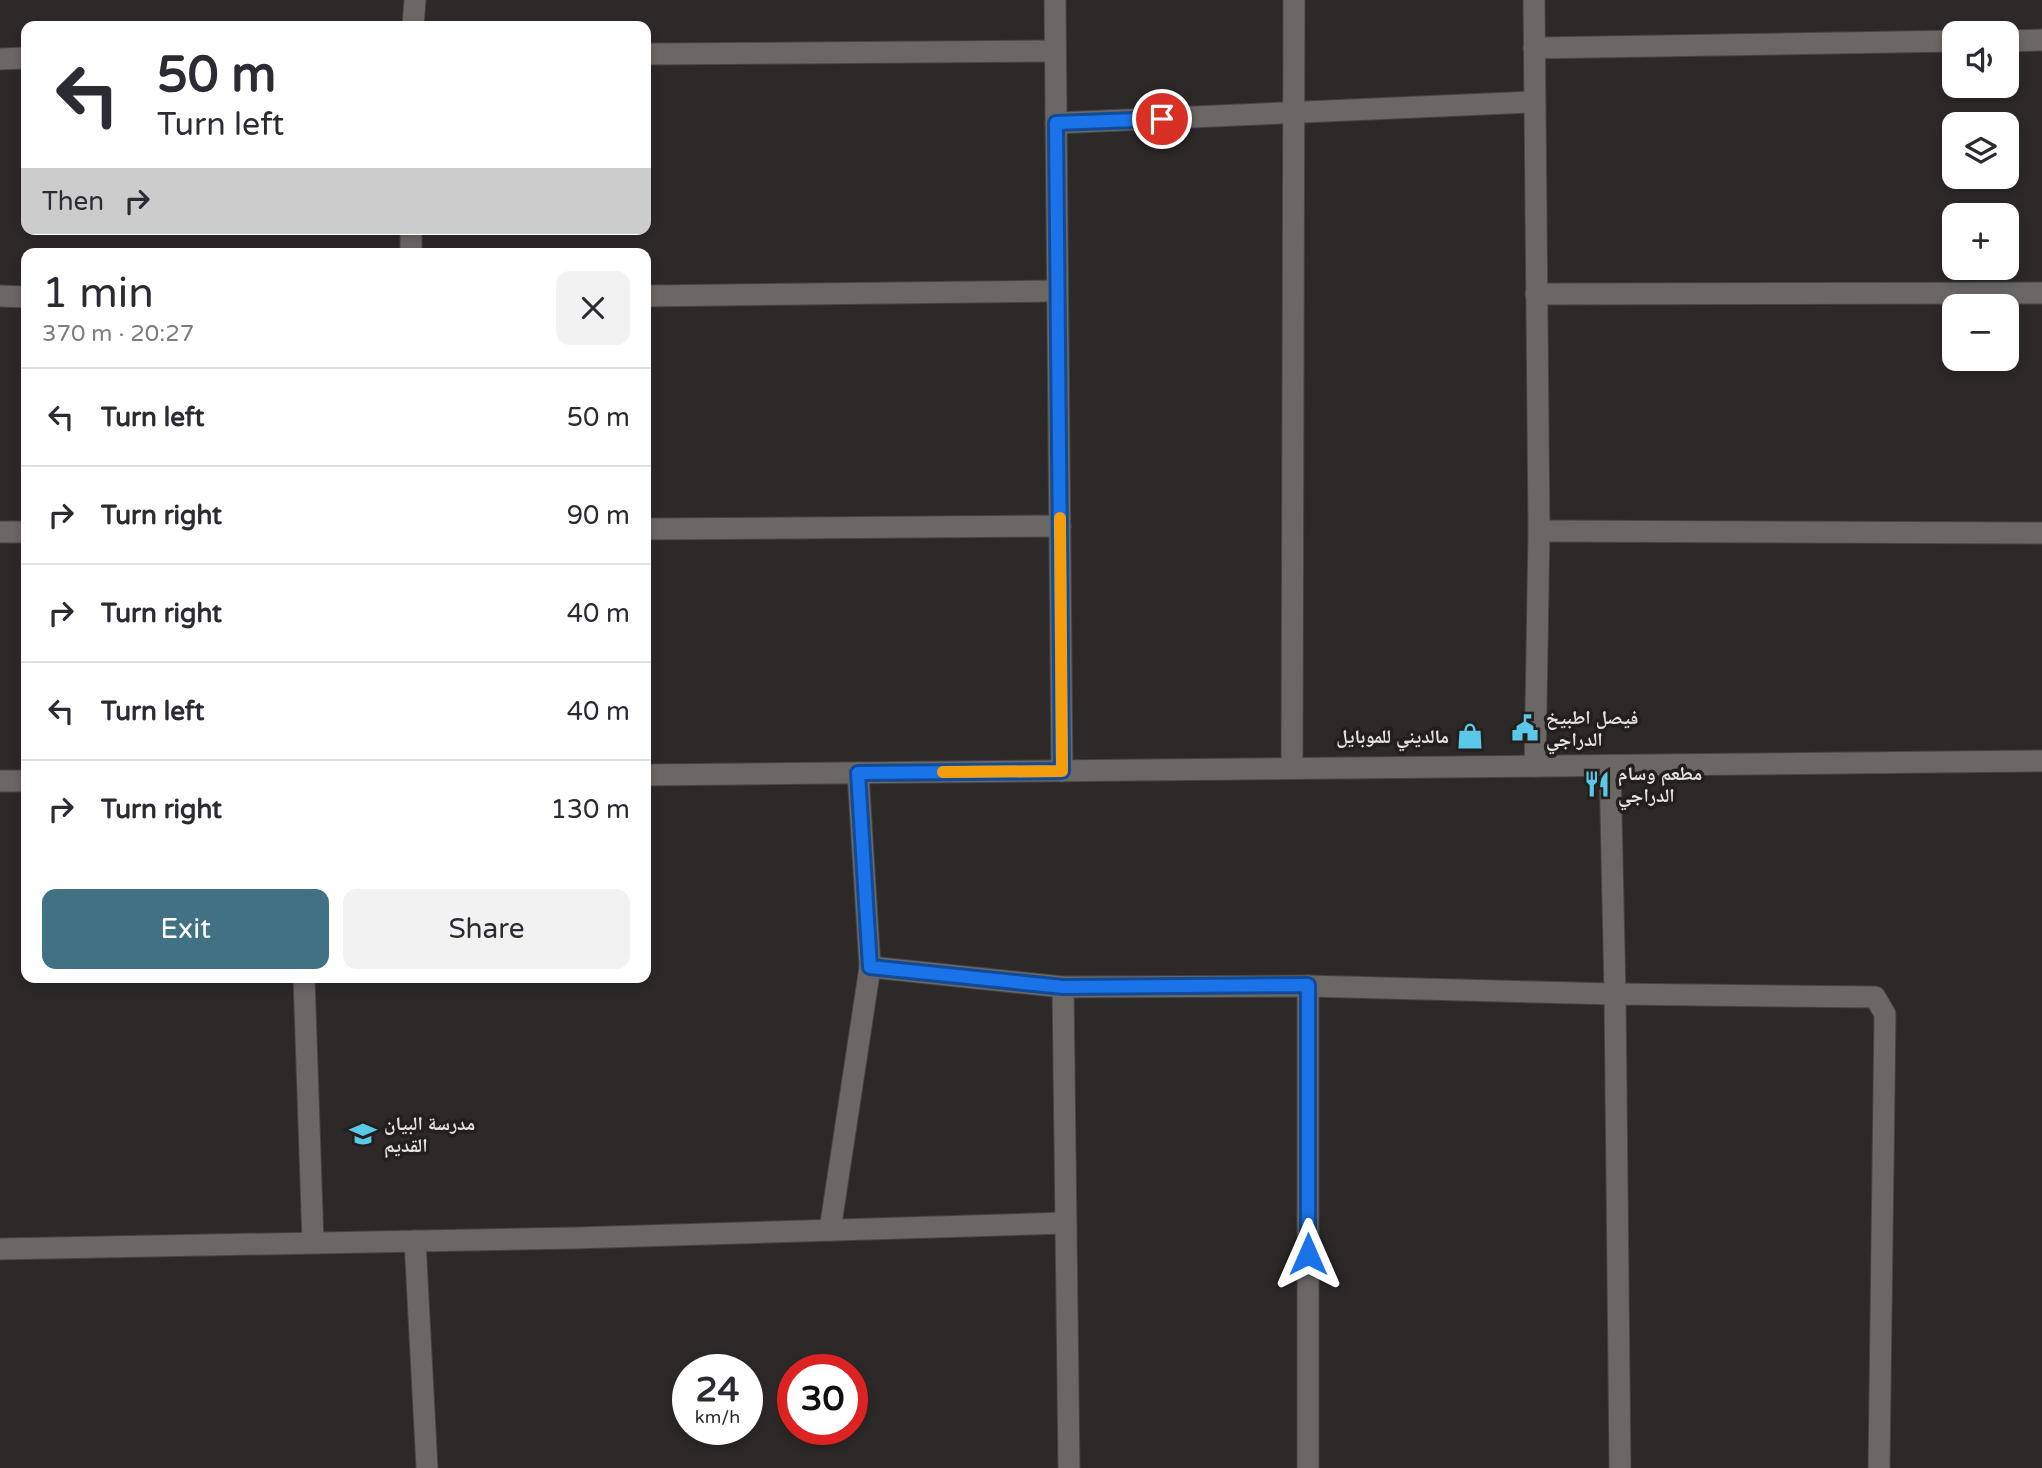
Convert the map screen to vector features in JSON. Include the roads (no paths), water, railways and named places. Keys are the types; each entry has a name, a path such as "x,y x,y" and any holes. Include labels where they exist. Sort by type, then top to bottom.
{"street":[{"path":"413,21 415,0"},
{"path":"1055,0 1062,771"},
{"path":"1292,768 1294,0"},
{"path":"1534,0 1539,531 1535,766"},
{"path":"2019,41 2042,40"},
{"path":"1534,48 1942,41"},
{"path":"651,54 1055,51"},
{"path":"0,59 21,58"},
{"path":"1056,123 1534,102"},
{"path":"651,296 1058,291"},
{"path":"1536,294 2042,293"},
{"path":"0,296 21,297"},
{"path":"651,529 1060,526"},
{"path":"1539,531 2042,533"},
{"path":"0,532 21,532"},
{"path":"651,775 2042,761"},
{"path":"1610,766 1620,1468"},
{"path":"830,1230 870,967 858,773"},
{"path":"0,781 21,781"},
{"path":"870,967 1063,987 1308,985 1615,994 1875,997 1885,1014 1879,1468"},
{"path":"304,983 313,1242"},
{"path":"1308,985 1308,1468"},
{"path":"1063,987 1069,1468"},
{"path":"0,1249 415,1241 1065,1223"},
{"path":"415,1241 427,1468"}],"place":[{"name":"فيصل اطبيخ الدراجي","path":"1525,728"},
{"name":"مالديني للموبايل","path":"1470,736"},
{"name":"مطعم وسام الدراجي","path":"1597,784"},
{"name":"مدرسة البيان القديم","path":"363,1134"}]}
